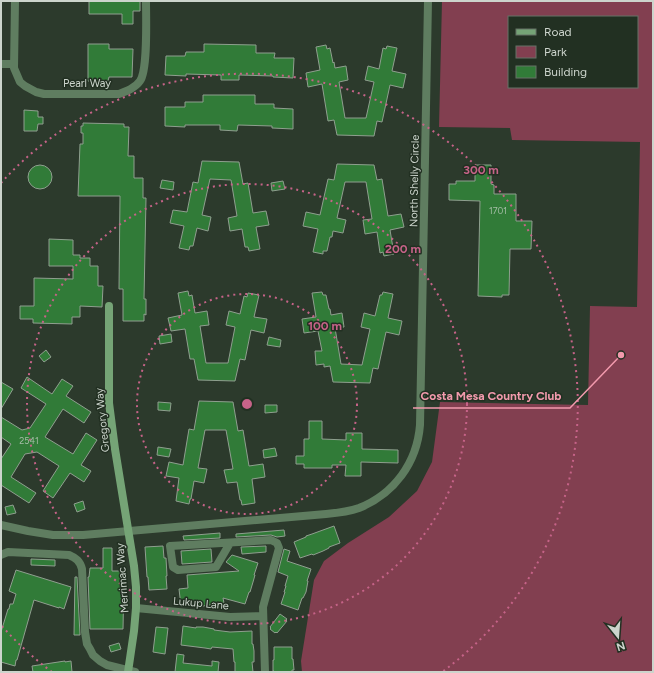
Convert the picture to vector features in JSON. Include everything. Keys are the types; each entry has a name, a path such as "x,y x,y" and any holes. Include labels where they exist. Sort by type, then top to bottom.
{"street":[{"path":"1,64 14,64 15,1"},
{"name":"Pearl Way","path":"14,64 14,68 20,82 36,92 44,94 119,94 129,91 140,81 144,72 146,1"},
{"name":"North Shelly Circle","path":"1,525 53,535 83,535 344,512 370,503 383,495 401,477 415,451 420,434 428,1"},
{"name":"Gregory Way","path":"109,306 109,403 129,531"},
{"name":"Merrimac Way","path":"129,531 134,566 136,608 130,672"},
{"path":"230,543 216,567 178,570 173,567 170,546 271,540 277,543 279,548 263,607 265,672"},
{"path":"1,555 8,552 69,555 79,560 82,569 87,644 93,655 100,661 107,665 130,672"},
{"name":"Lukup Lane","path":"136,608 230,617 263,616"}],"green space":[{"path":"442,1 653,1 653,672 302,672 301,661 314,580 324,561 348,543 389,517 417,491 432,462 440,402 588,405 590,306 637,307 640,142 512,140 510,128 439,127"}],"building":[{"path":"89,1 140,1 140,11 133,11 133,24 122,24 122,14 89,14"},
{"path":"88,44 109,44 109,49 133,49 132,77 109,77 108,81 88,81"},
{"path":"204,44 256,45 256,53 275,53 274,58 294,58 293,78 239,75 239,80 221,80 221,75 165,75 166,56 185,56 186,52 204,52"},
{"path":"326,45 327,49 330,48 335,68 346,66 348,80 339,82 345,118 366,118 374,82 365,80 368,66 379,69 383,48 386,49 387,46 397,48 392,71 406,74 403,88 390,85 382,122 377,121 374,136 337,135 334,120 328,121 322,84 308,87 306,73 320,70 316,47"},
{"path":"203,95 255,95 255,104 274,104 274,108 293,109 293,129 272,128 272,126 238,125 237,131 220,130 220,125 185,125 185,127 165,126 165,107 185,107 185,102 203,102"},
{"path":"24,110 38,111 38,117 43,117 43,124 38,124 37,131 24,131"},
{"path":"83,123 124,124 124,127 129,127 128,156 134,156 134,178 143,178 143,198 146,198 144,299 146,299 146,315 144,314 144,321 123,321 123,289 119,289 120,196 78,196 80,144 83,144 83,133 81,133 81,126 83,126"},
{"path":"202,161 239,162 243,184 248,183 253,213 266,211 269,225 256,227 260,249 249,251 248,247 245,247 242,229 230,231 228,218 237,216 231,180 210,179 202,215 211,217 208,231 197,228 193,246 190,246 189,250 179,248 184,226 170,223 173,210 187,212 193,182 198,183"},
{"path":"337,164 374,165 377,180 382,179 388,216 401,214 404,227 390,230 394,254 384,256 383,252 380,253 377,232 365,234 363,220 372,219 366,182 345,182 337,218 346,220 343,233 333,231 327,251 323,251 323,254 313,252 318,229 303,226 306,212 320,215 328,179 334,180"},
{"path":"40,165 49,168 52,177 49,186 40,189 31,186 28,177 31,168"},
{"path":"475,165 491,165 491,184 494,185 494,194 516,194 516,221 532,221 531,249 510,249 509,295 502,295 502,297 478,296 480,201 449,200 449,184 456,184 456,181 475,181"},
{"path":"162,180 174,182 173,190 160,188"},
{"path":"283,181 285,189 272,191 271,183"},
{"path":"49,239 73,240 73,255 80,255 80,258 90,258 90,266 98,266 98,286 103,286 102,307 80,306 80,317 72,317 72,324 33,323 33,319 20,319 20,306 34,306 34,278 73,279 73,266 49,266"},
{"path":"188,291 189,296 192,295 195,313 207,311 209,325 200,326 206,363 228,363 235,327 226,325 229,311 240,314 244,296 247,297 248,293 259,295 254,317 267,319 264,333 251,330 245,360 240,359 235,381 198,380 194,359 190,359 185,329 171,331 168,318 182,315 178,293"},
{"path":"322,292 323,295 326,295 331,315 342,313 344,327 335,328 341,364 362,365 370,329 361,327 364,313 375,316 380,295 382,295 383,292 393,294 388,318 402,321 399,335 386,332 378,369 373,368 370,383 333,382 330,366 324,367 324,364 316,365 315,351 322,351 318,331 304,333 302,319 316,317 312,293"},
{"path":"171,334 172,342 160,344 159,336"},
{"path":"269,337 281,340 280,347 267,345"},
{"path":"46,350 51,357 44,362 39,356"},
{"path":"27,377 52,394 62,379 73,386 66,396 91,412 84,423 63,409 45,437 73,454 86,433 97,440 81,465 91,471 84,482 70,473 53,498 43,491 59,466 37,452 25,454 11,477 36,493 29,503 1,485 1,459 11,444 1,437 1,417 22,430 30,428 46,404 21,388"},
{"path":"1,382 13,389 1,409"},
{"path":"199,401 233,402 238,431 243,430 249,466 263,464 265,477 252,479 255,503 242,505 237,482 227,483 224,470 233,469 226,430 205,430 198,468 207,469 204,483 194,481 189,504 176,501 179,478 166,476 169,462 183,465 189,429 194,430"},
{"path":"158,402 171,403 170,411 158,410"},
{"path":"265,405 277,405 277,412 265,413"},
{"path":"309,421 322,421 322,439 346,440 346,433 362,433 362,449 398,450 398,463 361,462 361,476 345,476 346,465 332,465 332,468 304,468 304,464 296,464 296,456 304,456 304,439 309,439"},
{"path":"158,447 171,449 169,457 157,455"},
{"path":"275,448 277,456 264,458 263,450"},
{"path":"83,501 85,509 77,512 74,504"},
{"path":"13,505 16,513 7,515 5,507"},
{"path":"334,526 340,543 313,555 300,558 294,542"},
{"path":"284,530 285,536 277,537 271,535 236,537 236,534"},
{"path":"220,533 220,538 184,540 183,536"},
{"path":"163,546 164,558 166,558 167,589 149,590 145,547"},
{"path":"266,546 266,552 242,554 241,547"},
{"path":"103,548 112,548 112,571 123,571 123,629 90,629 88,577 90,568 103,568"},
{"path":"211,549 212,562 182,564 181,551"},
{"path":"284,549 290,551 287,561 311,569 307,581 306,592 302,598 298,610 281,604 288,576 278,572"},
{"path":"232,555 258,563 245,604 223,598 224,603 203,606 181,606 179,589 188,588 187,575 239,571 226,562"},
{"path":"31,559 55,560 55,566 31,565"},
{"path":"16,570 71,587 64,609 34,600 15,666 1,662 1,632 8,609 10,604 13,604 16,594 9,591"},
{"path":"75,577 77,577 80,635 74,635"},
{"path":"280,614 287,619 287,621 277,633 275,633 270,629 270,627"},
{"path":"183,626 196,628 203,627 230,632 252,631 252,644 254,651 254,662 252,662 253,672 235,672 233,649 212,647 211,649 181,645"},
{"path":"156,627 168,628 165,654 153,652"},
{"path":"119,643 121,649 111,652 109,646"},
{"path":"274,647 292,647 294,670 292,670 292,672 273,671"},
{"path":"177,654 184,655 183,663 212,666 212,661 219,662 218,672 175,672"},
{"path":"71,661 72,672 33,672 32,666"}],"place":[{"name":"Costa Mesa Country Club","path":"621,355"}]}
